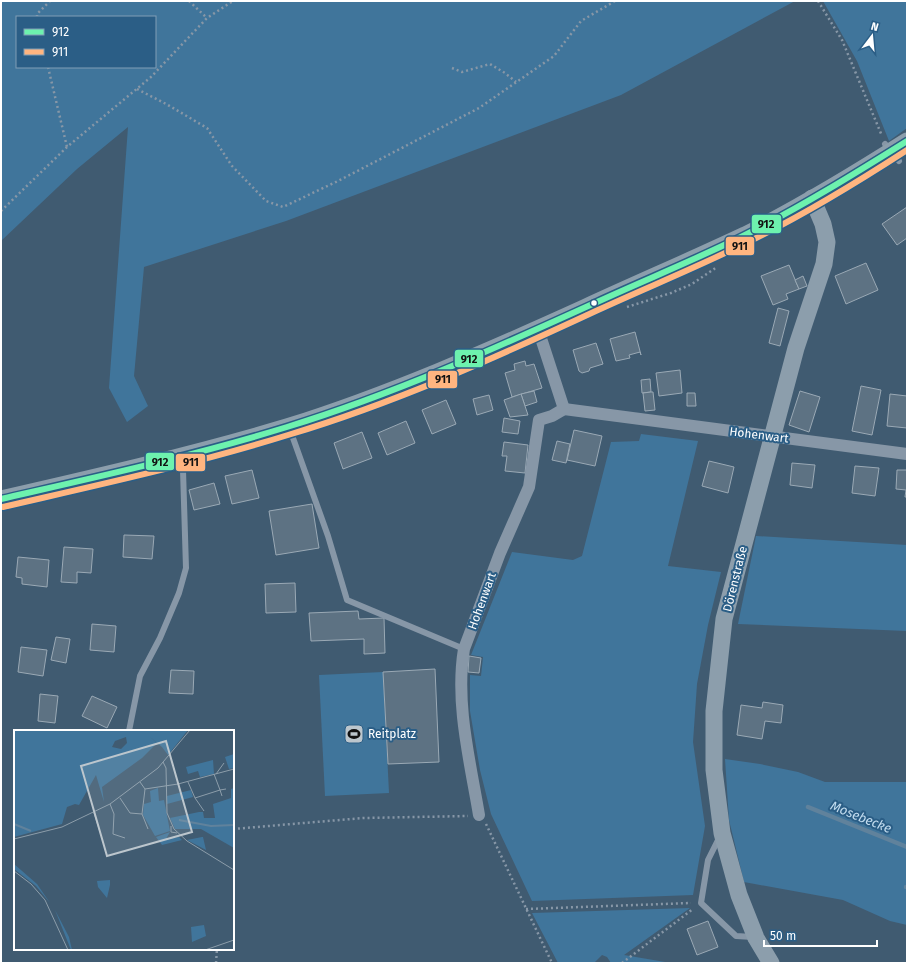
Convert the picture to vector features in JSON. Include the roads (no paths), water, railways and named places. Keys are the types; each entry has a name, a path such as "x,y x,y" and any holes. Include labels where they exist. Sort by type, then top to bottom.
{"main road":[{"path":"1,499 180,457 287,426 352,405 417,381 538,329 748,233 812,198 891,152 907,141"},
{"name":"Dörenstraße","path":"771,963 756,938 737,889 722,834 714,770 714,711 724,619 771,436 796,348 824,264 827,242 823,224 812,198"}],"street":[{"path":"538,329 564,409"},
{"name":"Hohenwart","path":"479,815 462,698 462,664 464,649 500,553 529,487 539,420 552,416 564,409 907,454"}],"lane":[{"path":"287,426 293,438 328,536 347,600 464,649"},
{"path":"129,730 140,676 160,638 179,593 186,568 183,470 180,457"},
{"path":"722,834 708,860 701,903 736,936 756,938"}],"waterway":[{"name":"Mosebecke","path":"808,807 907,847"}],"place":[{"name":"Reitplatz","path":"354,734"}]}
